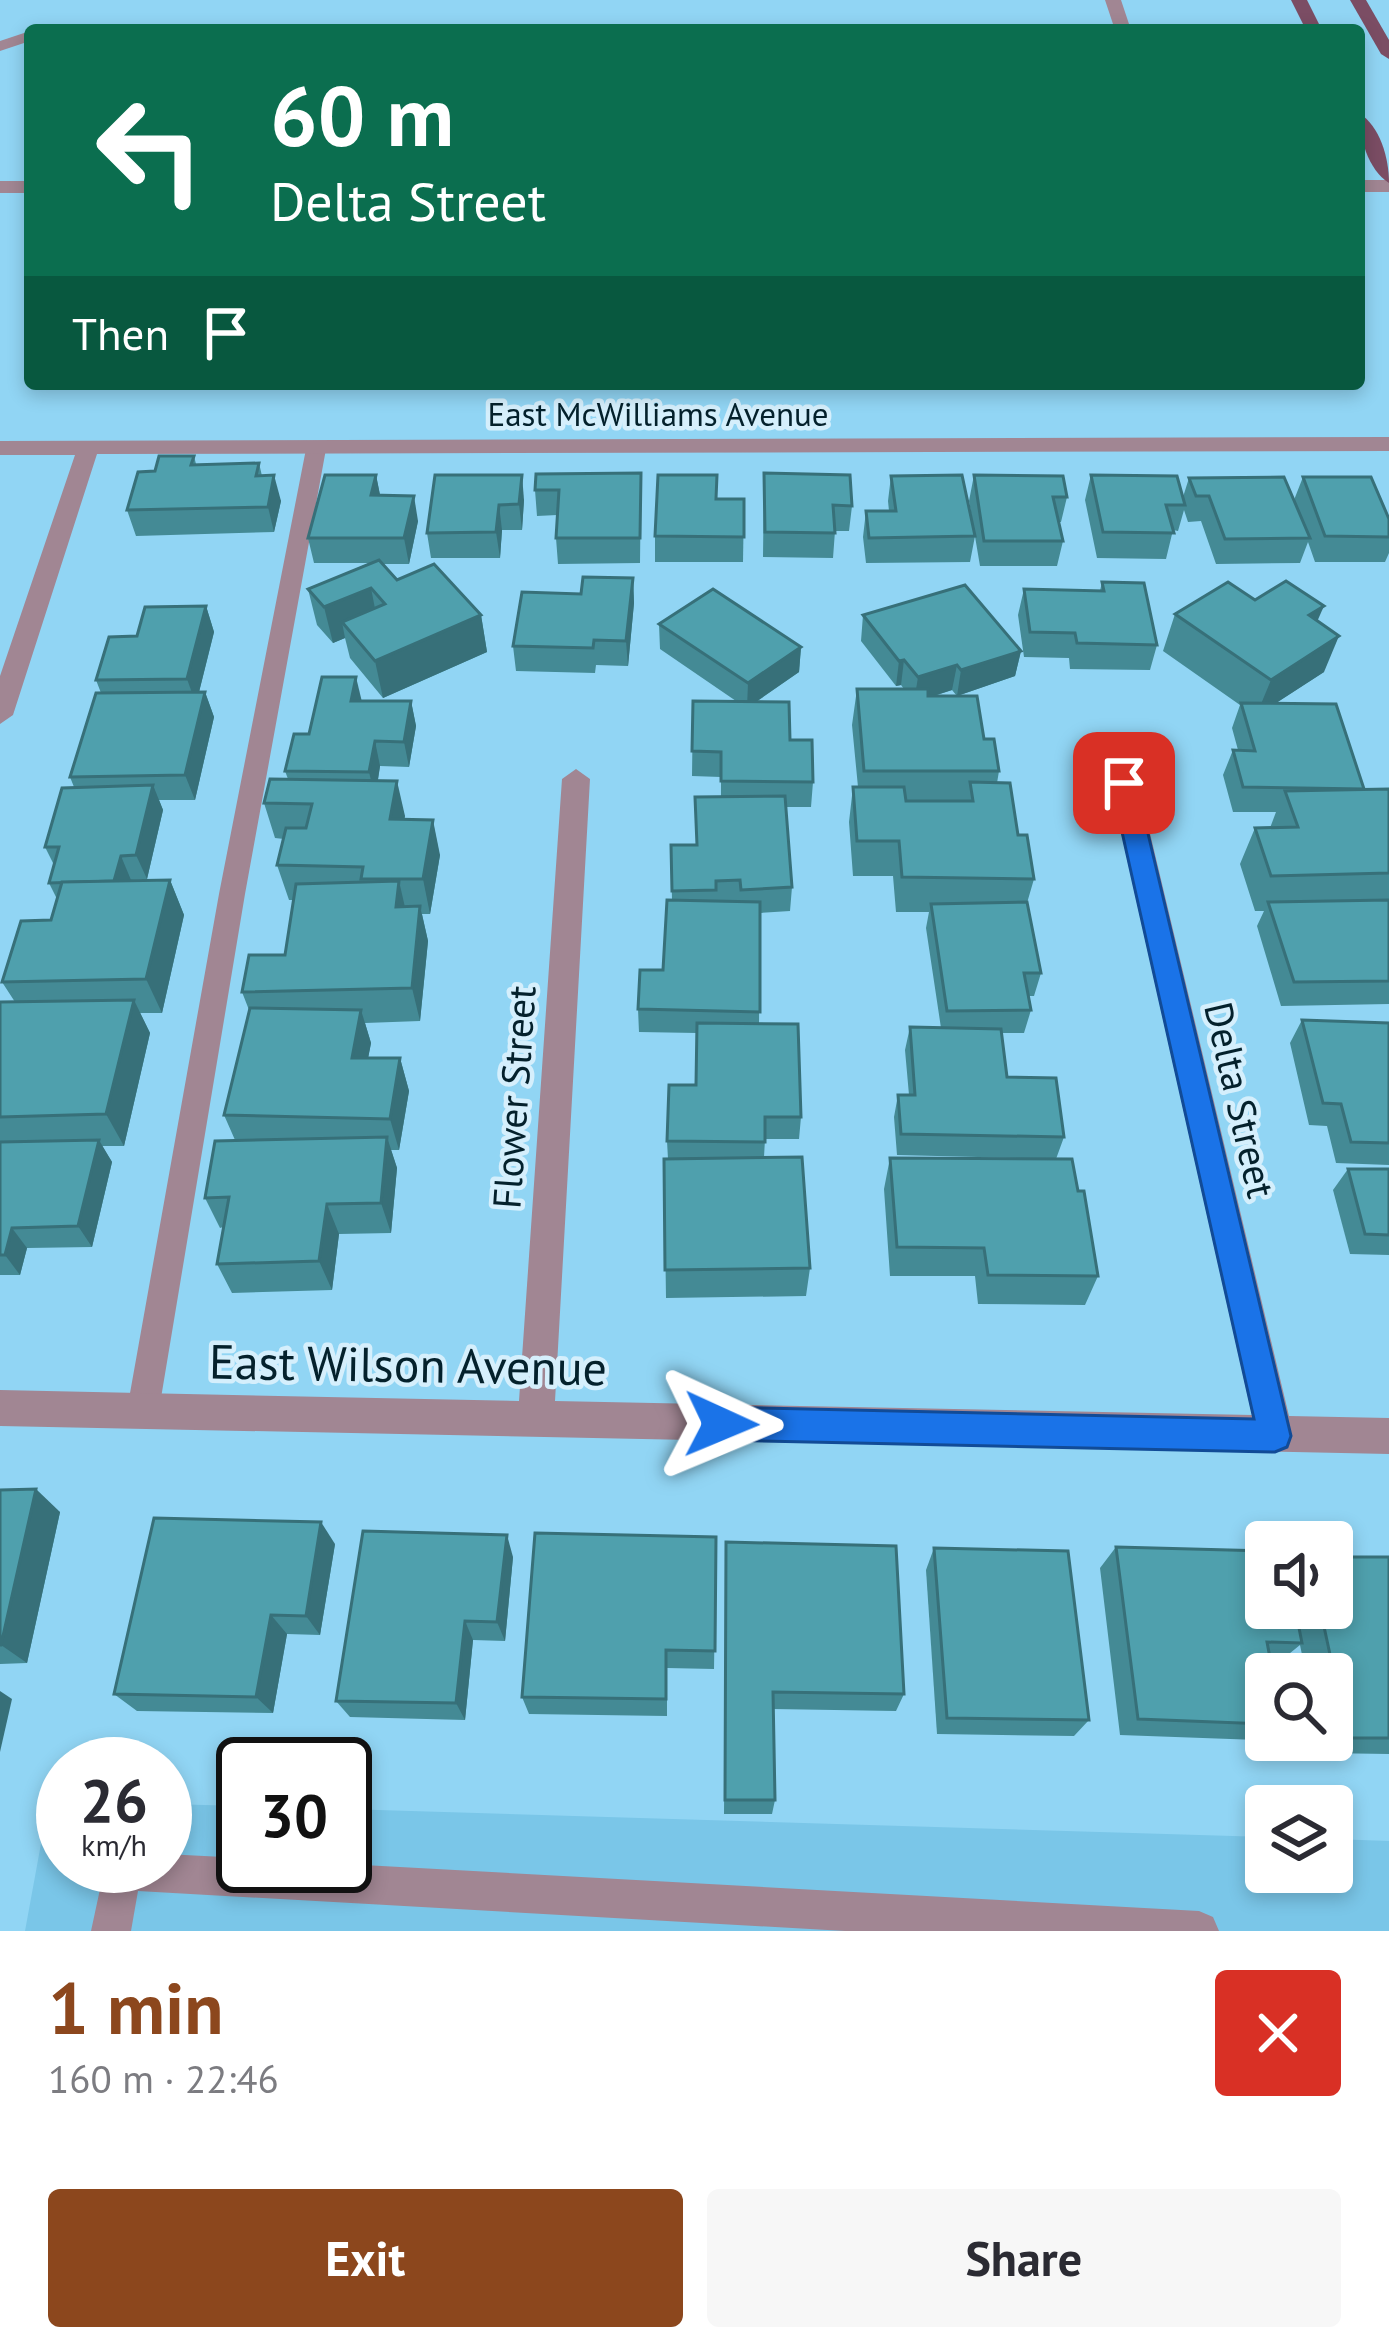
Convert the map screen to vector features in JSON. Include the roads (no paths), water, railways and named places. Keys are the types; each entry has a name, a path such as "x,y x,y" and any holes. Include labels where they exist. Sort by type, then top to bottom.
{"main road":[{"path":"1358,0 1389,54"},
{"path":"1365,128 1389,147"},
{"path":"1365,129 1389,182"}],"street":[{"name":"East McWilliams Avenue","path":"0,448 1389,444"},
{"path":"0,716 88,448"},
{"name":"Flower Street","path":"536,1420 576,779"},
{"name":"Delta Street","path":"1124,783 1275,1436"},
{"name":"East Wilson Avenue","path":"0,1408 1389,1436"}],"lane":[{"path":"143,1411 232,894 316,449"},
{"path":"111,1931 122,1871 1199,1931"}]}
